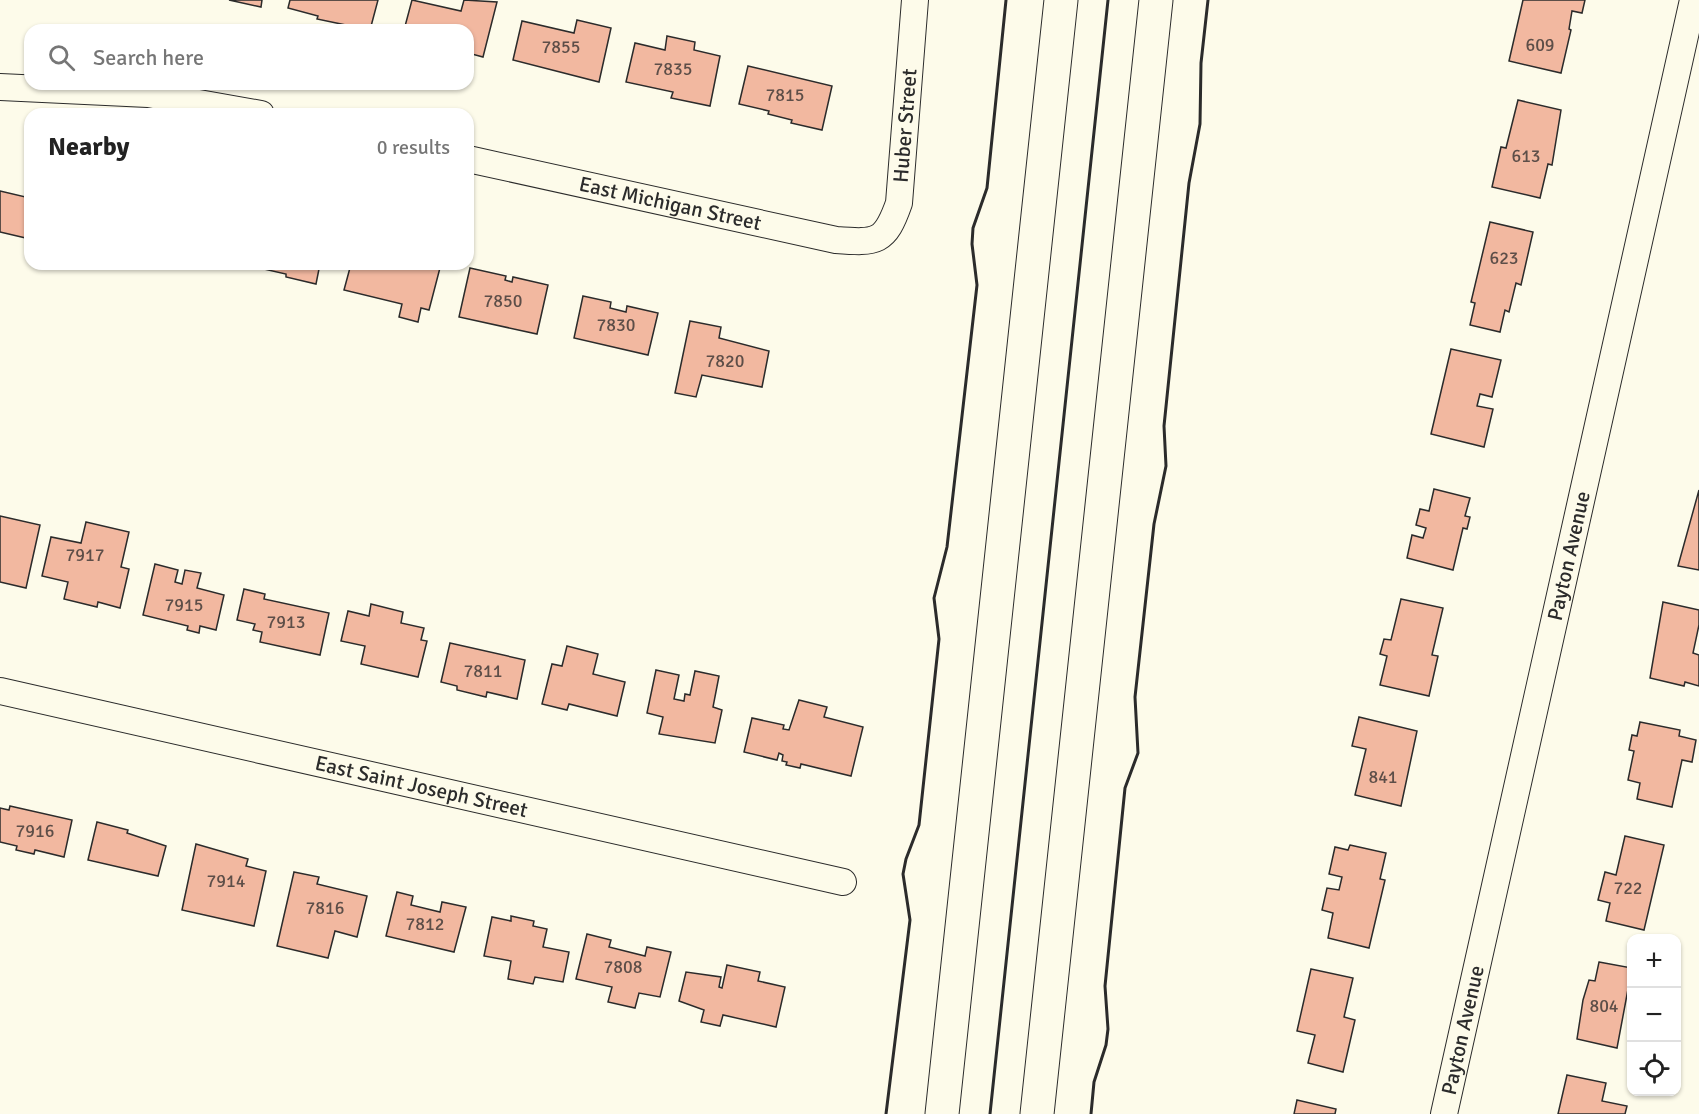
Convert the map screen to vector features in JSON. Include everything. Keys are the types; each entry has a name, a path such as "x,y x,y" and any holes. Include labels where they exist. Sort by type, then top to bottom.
{"highway":[{"path":"942,1114 1061,0"},
{"path":"1037,1114 1156,0"}],"street":[{"name":"Huber Street","path":"874,240 890,229 899,203 915,0"},
{"name":"Payton Avenue","path":"1444,1114 1693,0"},
{"path":"0,87 24,88"},
{"path":"63,90 148,94 227,108"},
{"name":"East Michigan Street","path":"474,160 836,240 874,240"},
{"name":"East Saint Joseph Street","path":"0,691 843,882"}],"building":[{"path":"229,0 262,0 261,7"},
{"path":"290,0 378,0 372,24 341,24 317,19 318,16 288,8"},
{"path":"412,0 461,11 464,0 497,2 483,57 474,55 474,24 406,24"},
{"path":"1523,0 1585,0 1582,13 1572,11 1569,29 1571,30 1561,73 1509,61"},
{"path":"577,20 611,28 599,82 513,60 522,21 574,33"},
{"path":"667,36 695,42 694,50 720,56 710,106 671,98 673,92 626,82 635,43 665,50"},
{"path":"748,66 832,86 822,130 791,123 792,120 768,114 769,111 739,104"},
{"path":"1518,100 1561,110 1552,165 1548,164 1540,198 1492,187 1501,147 1506,148"},
{"path":"0,191 24,197 24,238 0,232"},
{"path":"1490,222 1533,232 1521,285 1516,283 1509,312 1505,310 1500,332 1470,325 1475,303 1471,302"},
{"path":"474,269 506,276 505,280 512,282 513,277 548,285 537,334 459,317 470,270"},
{"path":"268,270 319,270 316,284 286,277 286,274"},
{"path":"349,270 439,270 429,310 421,308 418,322 399,317 402,304 344,290"},
{"path":"583,296 611,302 610,308 626,312 627,306 658,313 648,355 574,338"},
{"path":"690,321 721,327 719,338 769,351 762,387 702,375 696,397 675,393"},
{"path":"1451,349 1501,360 1492,397 1480,394 1477,406 1493,409 1484,447 1431,434"},
{"path":"1434,489 1470,498 1465,516 1470,517 1467,529 1463,528 1453,570 1407,558 1412,535 1423,538 1426,528 1416,525 1420,509 1429,511"},
{"path":"1699,490 1699,570 1678,566"},
{"path":"0,516 40,525 26,588 0,582"},
{"path":"86,522 129,532 121,567 129,569 120,608 98,602 97,607 64,599 68,582 42,576 51,537 81,543"},
{"path":"155,564 178,570 175,582 182,584 185,570 201,573 197,588 224,595 216,630 200,626 199,633 187,630 188,626 143,615"},
{"path":"244,589 265,594 264,599 329,613 320,655 260,642 262,632 253,630 255,624 237,620"},
{"path":"1401,599 1443,608 1432,655 1438,656 1429,696 1380,685 1387,656 1380,654 1384,639 1391,640"},
{"path":"1663,602 1699,610 1699,625 1693,653 1699,655 1699,686 1685,682 1684,686 1650,678"},
{"path":"371,604 403,612 401,623 424,628 421,640 427,641 418,677 361,664 365,646 341,641 348,611 369,616"},
{"path":"450,643 525,660 517,699 487,692 486,697 457,690 457,686 441,682"},
{"path":"567,646 598,654 593,674 625,682 617,716 569,704 567,710 542,704 552,664 562,666"},
{"path":"656,670 679,675 674,699 684,701 685,694 690,695 695,671 719,676 713,707 722,710 715,743 659,734 663,717 647,713"},
{"path":"799,700 827,707 824,717 863,727 851,776 801,764 800,768 786,765 787,762 782,761 783,755 779,753 777,760 744,752 752,718 784,725 783,729 789,730"},
{"path":"1359,717 1417,731 1401,806 1355,795 1366,749 1352,746"},
{"path":"1640,722 1680,730 1679,736 1696,740 1692,762 1682,760 1672,807 1637,799 1640,783 1628,780 1634,751 1629,750 1632,735 1637,736"},
{"path":"10,806 72,820 64,857 35,850 34,854 16,850 17,846 0,842 0,808 9,810"},
{"path":"97,822 128,830 127,833 166,846 158,876 88,860"},
{"path":"1625,836 1664,845 1644,930 1606,921 1610,903 1598,900 1605,872 1616,875"},
{"path":"196,844 248,859 246,866 266,871 254,926 182,910"},
{"path":"1350,845 1386,853 1380,879 1385,880 1369,948 1328,938 1333,913 1322,910 1327,888 1339,890 1342,877 1329,874 1335,847 1348,850"},
{"path":"294,872 319,877 317,884 367,896 357,937 335,931 328,958 277,946"},
{"path":"397,892 413,896 411,905 440,912 442,902 466,907 454,952 386,936"},
{"path":"511,916 534,921 533,926 547,929 543,947 569,952 563,982 535,977 533,984 508,979 511,961 484,956 492,917 511,921"},
{"path":"587,934 611,940 609,947 645,956 647,947 671,952 660,997 639,993 635,1008 608,1002 612,987 576,979"},
{"path":"1599,962 1627,967 1627,995 1617,1048 1577,1039 1583,1000 1589,980 1595,981"},
{"path":"727,965 760,972 758,981 785,987 776,1027 723,1015 720,1026 701,1022 704,1010 679,1001 686,972 721,977 719,987 722,988"},
{"path":"1311,969 1353,978 1344,1017 1355,1020 1343,1072 1308,1063 1315,1035 1297,1031"},
{"path":"1567,1075 1606,1083 1602,1101 1627,1106 1625,1114 1558,1114"},
{"path":"1297,1100 1336,1109 1335,1114 1294,1114"}],"wall":[{"path":"886,1114 910,920 903,874 906,859 919,825 939,639 934,598 947,547 977,285 972,244 973,228 987,188 1006,0"},
{"path":"990,1114 1108,0"},
{"path":"1091,1114 1094,1082 1106,1045 1108,1029 1105,986 1125,788 1138,753 1135,697 1154,524 1166,466 1164,426 1189,183 1200,124 1201,63 1208,0"}]}
